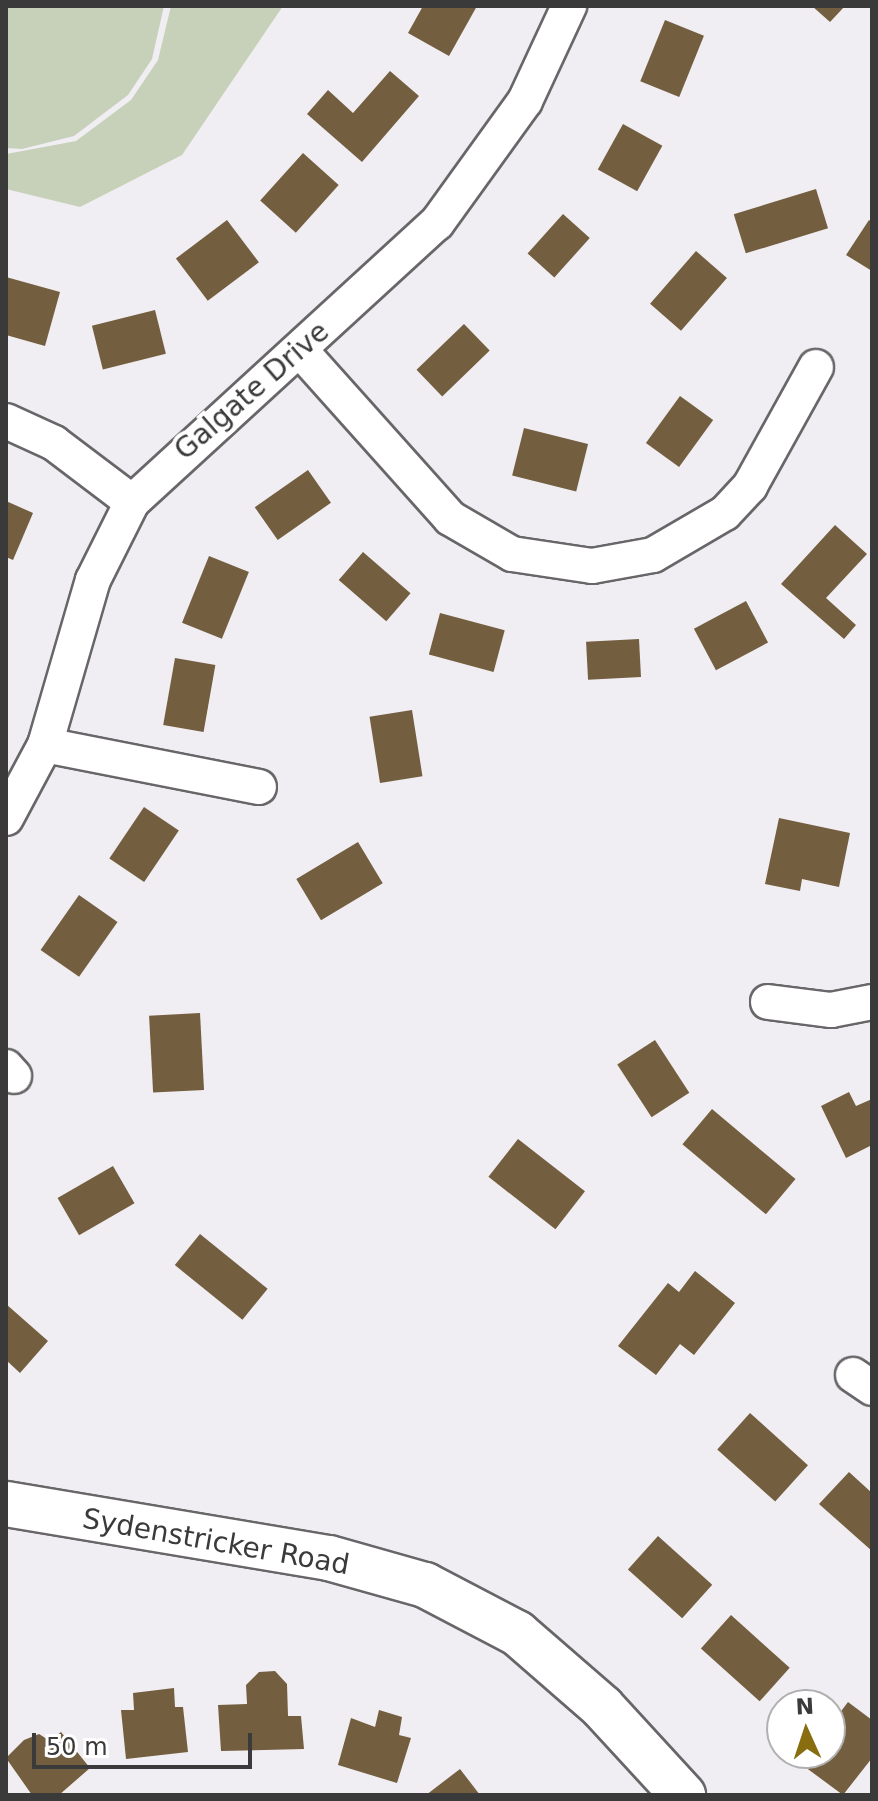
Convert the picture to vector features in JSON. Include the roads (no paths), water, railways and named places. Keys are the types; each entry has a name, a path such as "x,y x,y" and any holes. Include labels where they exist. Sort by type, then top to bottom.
{"main road":[{"name":"Sydenstricker Road","path":"6,1504 302,1553 425,1585 517,1633 602,1707 683,1795"}],"street":[{"name":"Galgate Drive","path":"6,818 45,745 93,580 132,502 389,271 485,163 525,101 569,6"},
{"path":"300,350 450,518 512,554 592,566 653,555 725,513 750,486 816,367"},
{"path":"6,421 54,443 132,502"},
{"path":"45,745 259,787"},
{"path":"768,1002 831,1010 872,1002"}]}
